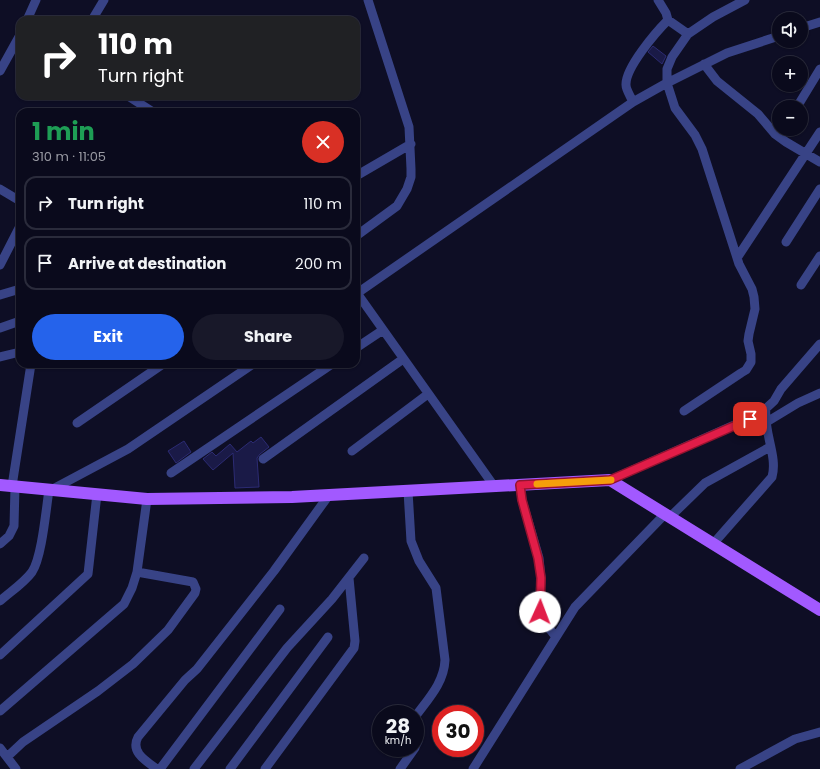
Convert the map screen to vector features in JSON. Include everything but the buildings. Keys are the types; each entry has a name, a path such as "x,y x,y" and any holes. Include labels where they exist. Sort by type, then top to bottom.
{"main road":[{"path":"9,486 147,499 292,497 610,480 820,610"}],"street":[{"path":"29,16 36,0"},
{"path":"94,16 104,0"},
{"path":"360,233 389,213 396,206 403,198 411,177 411,144 409,126 368,0"},
{"path":"658,0 666,13 668,20 688,34"},
{"path":"684,411 742,373 751,362 748,341 755,309 754,297 737,258 702,149 695,135 674,108 667,83 667,69 672,57 688,34 713,17 745,0"},
{"path":"633,102 626,85 628,71 657,31 668,20"},
{"path":"808,26 820,22"},
{"path":"360,291 633,102 727,53 772,38"},
{"path":"0,72 16,43"},
{"path":"704,64 717,81 772,126"},
{"path":"801,100 820,69"},
{"path":"134,100 145,108"},
{"path":"737,258 820,132"},
{"path":"785,136 806,154 820,162"},
{"path":"360,174 411,144"},
{"path":"0,189 16,199"},
{"path":"786,242 820,189"},
{"path":"0,265 16,234"},
{"path":"801,285 820,256"},
{"path":"0,295 16,290"},
{"path":"360,299 494,486"},
{"path":"0,328 16,322"},
{"path":"360,345 383,330"},
{"path":"610,480 750,419 774,401 781,389 820,344"},
{"path":"0,357 16,353"},
{"path":"263,460 403,359"},
{"path":"0,544 9,536 14,526 9,486 30,368"},
{"path":"77,424 157,368"},
{"path":"0,601 27,577 34,567 38,554 50,490 128,449 247,368"},
{"path":"171,473 326,368"},
{"path":"765,423 798,403 820,393"},
{"path":"352,451 428,394"},
{"path":"713,544 772,477 773,462 765,423 766,408"},
{"path":"473,769 575,607 667,516 705,483 770,447"},
{"path":"520,485 522,500 538,558 541,578 540,612 544,622 556,637"},
{"path":"408,491 411,542 418,561 436,588 445,660 444,670 438,686 424,705"},
{"path":"0,655 88,574 97,494"},
{"path":"156,769 138,754 136,744 138,736 185,680 197,669 274,571 329,495"},
{"path":"0,711 124,604 132,588 137,572 147,499"},
{"path":"194,769 287,648 349,578 364,558"},
{"path":"7,757 22,742 98,691 133,664 168,630 195,594 196,589 193,582 137,572"},
{"path":"265,769 354,648 355,641 349,578"},
{"path":"160,769 280,609"},
{"path":"230,769 328,637"},
{"path":"740,769 795,739 820,732"},
{"path":"0,748 16,769"},
{"path":"400,769 409,757"}],"slow traffic":[{"path":"537,484 611,480"}],"route":[{"path":"540,612 539,604 541,578 538,558 522,500 520,485 610,480 750,419"}]}
